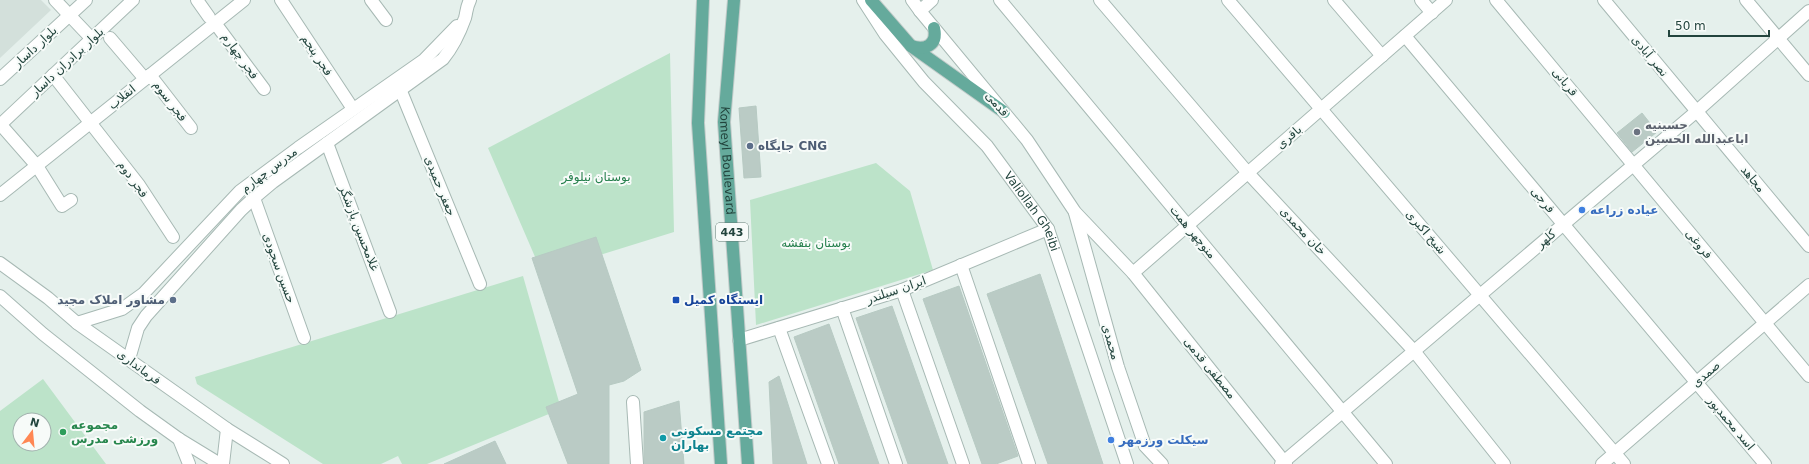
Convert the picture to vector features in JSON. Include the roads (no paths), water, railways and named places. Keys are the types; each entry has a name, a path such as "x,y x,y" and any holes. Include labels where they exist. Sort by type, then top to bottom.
{"main road":[{"name":"443","path":"703,0 698,123 721,464"},
{"name":"Komeyl Boulevard","path":"734,0 724,122 748,464"},
{"path":"871,0 911,46 1004,112"},
{"path":"911,46 921,49 930,46 935,38 934,28"}],"street":[{"path":"55,0 92,39"},
{"path":"69,15 86,0"},
{"name":"بلوار برادران داسار","path":"0,124 133,0"},
{"name":"فجر چهارم","path":"197,0 264,89"},
{"name":"انقلاب","path":"0,195 147,77 212,20 244,0"},
{"name":"فجر پنجم","path":"281,0 353,109"},
{"path":"371,0 386,20"},
{"name":"Valiollah Gheibi","path":"863,0 885,34 924,82 987,146 1048,229 1127,464"},
{"name":"قدمی","path":"912,0 920,12 1028,140 1075,212"},
{"path":"920,12 932,0"},
{"name":"منوچهر همت","path":"1000,0 1386,464"},
{"name":"خان محمدی","path":"1100,0 1248,173 1414,351 1504,464"},
{"name":"شیخ اکبری","path":"1228,0 1624,464"},
{"path":"1334,0 1382,56"},
{"path":"1421,0 1432,13"},
{"name":"باقری","path":"1133,273 1446,0"},
{"name":"قربانی","path":"1496,0 1634,165"},
{"name":"نصر آبادی","path":"1604,0 1697,111"},
{"path":"1746,0 1809,75"},
{"name":"مدرس چهارم","path":"77,323 122,309 143,294 240,191 259,175 424,60 465,6"},
{"name":"مدرس چهارم","path":"129,359 138,328 146,316 241,210 254,198 327,143 443,59 449,51 465,6"},
{"name":"کلهر","path":"1284,463 1697,111 1809,12"},
{"name":"بلوار داسار","path":"0,79 69,15"},
{"name":"فرجی","path":"1405,36 1696,382"},
{"name":"فجر سوم","path":"110,38 147,77 191,128"},
{"name":"فجر دوم","path":"52,75 139,185 173,237"},
{"name":"جعفر حمیدی","path":"400,89 480,284"},
{"name":"مجاهد","path":"1697,111 1809,246"},
{"path":"0,124 37,166 62,206 71,200"},
{"name":"غلامحسین پازشگر","path":"327,143 390,312"},
{"name":"فروغی","path":"1634,165 1809,376"},
{"name":"حسین سجودی","path":"254,198 304,338"},
{"name":"مصطفی قدمی","path":"1075,212 1133,273 1284,463"},
{"name":"محمدی","path":"1075,212 1118,367 1142,439 1145,446 1162,464"},
{"name":"ایران سیلندر","path":"739,340 902,290 1048,229"},
{"name":"فرمانداری","path":"0,263 48,298 77,323 227,429 283,464"},
{"path":"961,265 1029,464"},
{"name":"صمدی","path":"1602,464 1809,284"},
{"path":"902,290 963,464"},
{"path":"0,296 43,334 179,439 221,464 227,429"},
{"path":"842,308 896,464"},
{"path":"779,328 828,464"},
{"name":"اسد محمدپور","path":"1696,382 1765,464"},
{"path":"633,402 637,464"},
{"path":"179,439 189,464"}],"place":[{"name":"حسینیه اباعبدالله الحسین","path":"1637,132"},
{"name":"جایگاه CNG","path":"750,146"},
{"name":"عیاده زراعه","path":"1582,210"},
{"name":"مشاور املاک مجید","path":"173,300"},
{"name":"ایستگاه کمیل","path":"676,300"},
{"name":"مجموعه ورزشی مدرس","path":"63,432"},
{"name":"مجتمع مسکونی بهاران","path":"663,438"},
{"name":"سیکلت ورزمهر","path":"1111,440"}],"park label":[{"name":"بوستان نیلوفر","path":"596,177"},
{"name":"بوستان بنفشه","path":"816,243"}]}
